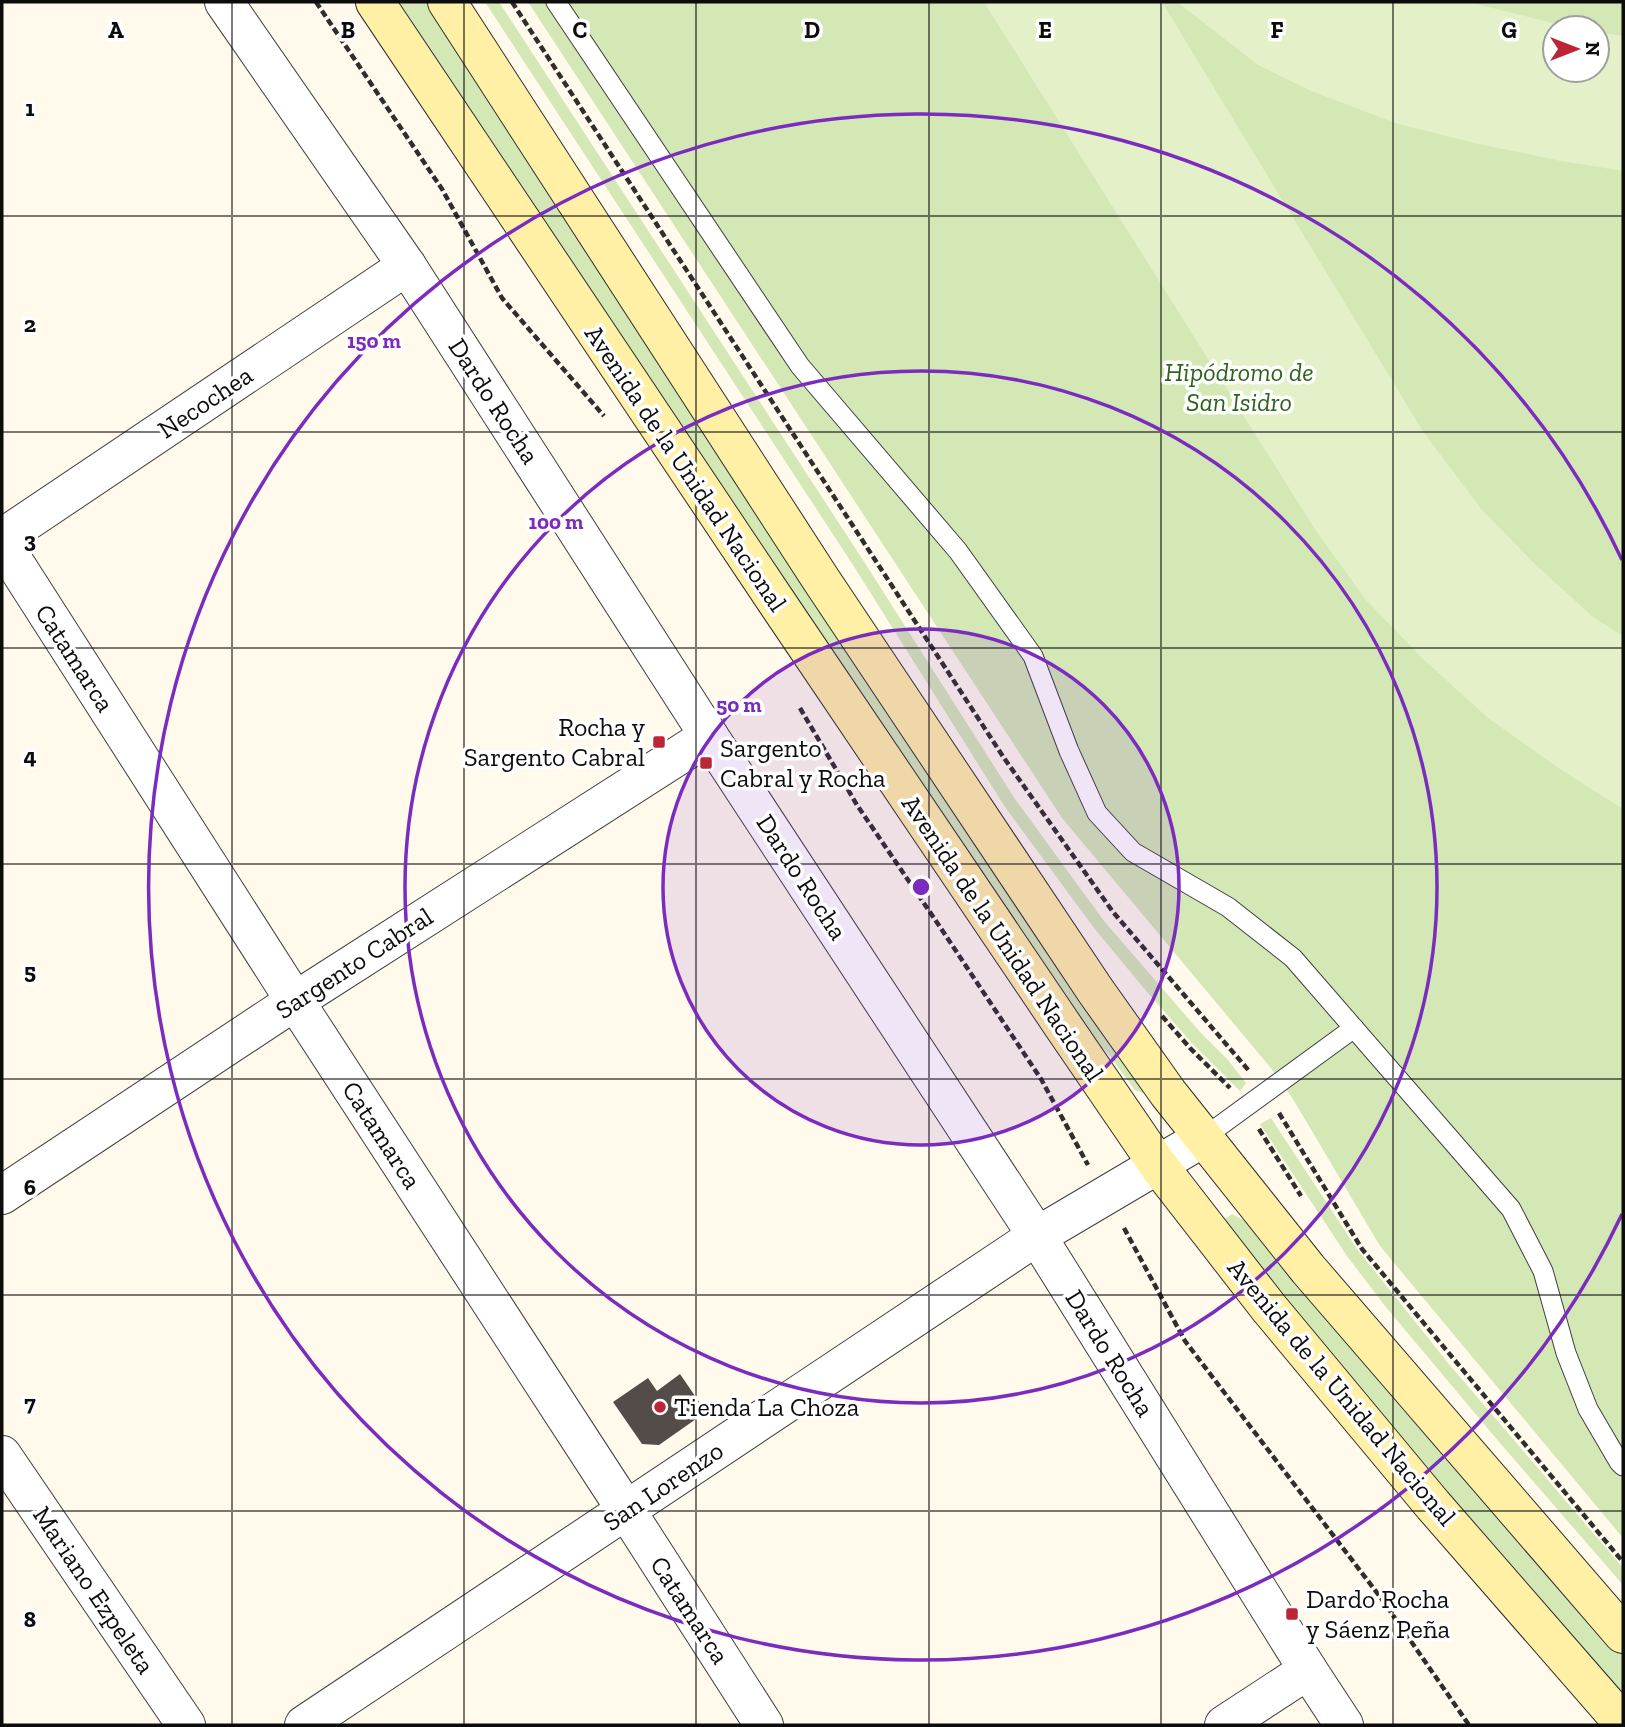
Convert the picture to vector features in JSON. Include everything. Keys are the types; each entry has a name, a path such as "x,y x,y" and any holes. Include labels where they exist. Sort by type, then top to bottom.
{"main road":[{"name":"Avenida de la Unidad Nacional","path":"375,2 1158,1165 1269,1308 1623,1723"},
{"name":"Avenida de la Unidad Nacional","path":"447,2 820,578 1095,990 1167,1093 1308,1269 1623,1634"}],"street":[{"name":"Dardo Rocha","path":"224,2 407,266 709,736 1037,1236 1344,1725"},
{"name":"Necochea","path":"2,540 407,266"},
{"name":"Catamarca","path":"2,540 295,1001 764,1725"},
{"name":"Sargento Cabral","path":"2,1195 295,1001 709,736"},
{"name":"San Lorenzo","path":"304,1725 1037,1236 1203,1138"},
{"name":"Mariano Ezpeleta","path":"2,1455 186,1725"},
{"path":"1224,1725 1308,1670"}],"lane":[{"path":"556,2 800,366 958,551 1032,656 1069,751 1097,813 1133,852 1228,907 1293,958 1511,1209 1543,1271 1566,1353 1588,1409 1623,1466"},
{"path":"1203,1138 1354,1028"}],"path":[{"path":"316,2 442,189 502,298 610,424"},
{"path":"512,2 1004,758 1113,912 1245,1064 1288,1127 1362,1249 1623,1562"},
{"path":"794,697 858,805 1041,1079 1185,1341 1381,1598 1469,1725"},
{"path":"1157,1011 1236,1093 1303,1199"}],"green space":[{"path":"399,2 428,2 1145,1091 1143,1093 1135,1090 1110,1056 1068,1014"},
{"path":"485,2 499,2 863,560 1015,799 1104,921 1246,1083 1240,1091 1190,1041 1094,928 1005,807 853,565"},
{"name":"Hipódromo de San Isidro","path":"528,2 1623,2 1623,1538 1380,1246 1293,1099 1270,1067 1062,818"},
{"path":"984,2 1162,2 1424,433 1483,511 1536,565 1592,616 1623,636 1623,809 1488,718 1423,659 1366,600 1316,531"},
{"path":"1177,2 1469,2 1541,20 1541,84 1611,84 1611,34 1623,36 1623,171 1474,143 1395,123 1311,91 1258,65"},
{"path":"1271,1118 1357,1249 1448,1363 1623,1568 1623,1585 1494,1436 1385,1306 1347,1256 1260,1124"},
{"path":"1232,1214 1245,1221 1403,1410 1623,1656 1623,1704 1391,1435 1222,1221"}],"building":[{"name":"Tienda La Choza","path":"680,1374 706,1412 659,1445 642,1444 613,1402 648,1378 657,1391"}],"place":[{"name":"Rocha y Sargento Cabral","path":"659,742"},
{"name":"Sargento Cabral y Rocha","path":"706,763"},
{"name":"Tienda La Choza","path":"660,1407"},
{"name":"Dardo Rocha y Sáenz Peña","path":"1292,1614"}]}
